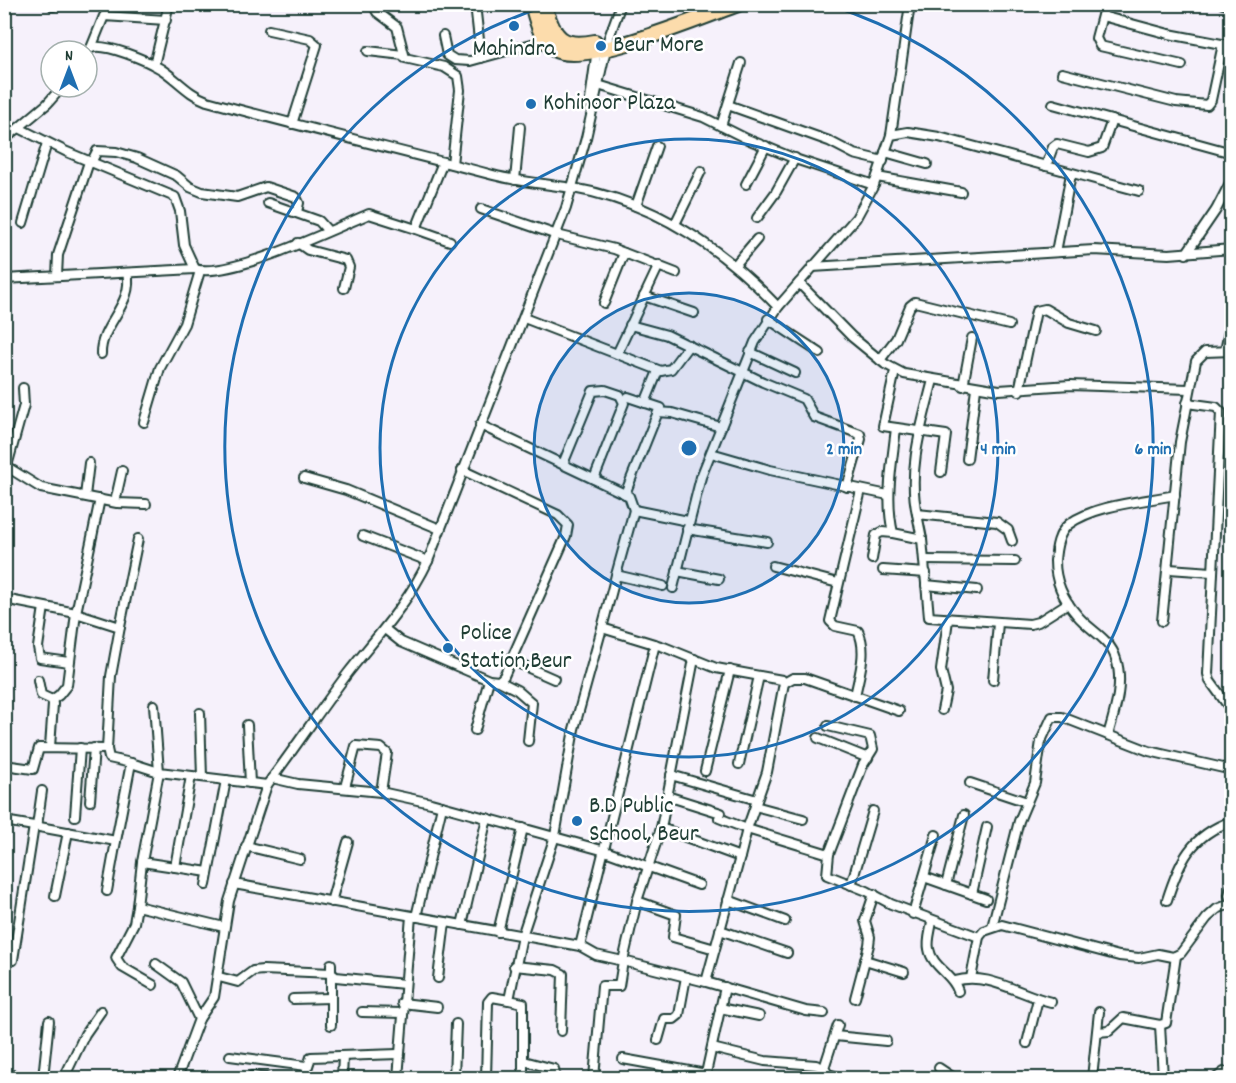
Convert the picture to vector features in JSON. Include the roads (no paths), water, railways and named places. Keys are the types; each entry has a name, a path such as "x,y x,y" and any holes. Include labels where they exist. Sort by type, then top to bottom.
{"highway":[{"path":"532,4 546,40 552,49 563,53 602,46 738,4"},
{"path":"543,4 552,28 562,42 602,46 710,4"}],"street":[{"path":"154,65 169,5 183,4"},
{"path":"373,4 377,12 397,27 403,55"},
{"path":"475,4 481,58"},
{"path":"571,188 602,46 621,4"},
{"path":"673,588 688,525 711,453 750,352 768,319 856,218 876,181 891,135 910,4"},
{"path":"1106,4 1096,38 1100,46 1182,65"},
{"path":"1223,4 1232,6"},
{"path":"166,20 104,16 91,48 105,47 154,65 200,98 292,124 515,180 571,188 636,206 675,224 735,265 778,307"},
{"path":"1062,73 1176,102 1207,105 1213,94 1227,45 1169,34 1102,16"},
{"path":"269,30 310,39 317,45 292,124"},
{"path":"443,36 445,51 450,58 462,61 546,40"},
{"path":"177,1078 199,1019 214,997 219,977 224,927 234,884 269,782 350,672 386,630 410,596 428,561 462,470 524,318 534,290 533,286 571,188 598,86 602,46"},
{"path":"368,51 403,55 416,62 449,69 458,76 460,90 447,163 416,229"},
{"path":"721,126 741,63"},
{"path":"598,86 703,117 795,158 876,181 961,192"},
{"path":"4,140 49,99"},
{"path":"1053,104 1232,153"},
{"path":"728,105 821,138 854,154 927,164"},
{"path":"1046,166 1053,147 1057,144 1089,152 1102,148 1112,120"},
{"path":"515,180 520,127"},
{"path":"19,128 90,162 175,197 180,211 184,245 197,270 184,324 160,368 144,423"},
{"path":"891,135 908,132 939,136 1139,191"},
{"path":"23,223 47,142"},
{"path":"636,206 657,146"},
{"path":"746,184 766,146"},
{"path":"57,276 58,255 90,162 97,151 116,152 177,176 193,189 226,197 242,196 260,187 271,187 296,197 297,212"},
{"path":"757,218 795,158"},
{"path":"675,224 701,171"},
{"path":"1056,252 1071,174"},
{"path":"1186,254 1216,210 1232,179"},
{"path":"268,203 319,221 328,231"},
{"path":"481,209 555,234 624,253 676,273"},
{"path":"4,279 223,269 298,243 369,214 450,241"},
{"path":"735,265 757,239"},
{"path":"298,243 308,250 346,260 350,267 344,288"},
{"path":"812,267 1056,252 1107,250 1186,254 1232,249"},
{"path":"604,303 624,253"},
{"path":"617,354 659,265"},
{"path":"101,354 103,335 116,316 125,292 129,279 127,273"},
{"path":"799,283 833,319 895,371 963,386 1019,391 1070,385 1189,389"},
{"path":"644,297 694,313"},
{"path":"880,360 896,339 910,306 915,302 1010,325"},
{"path":"1019,391 1036,311 1045,309 1069,323 1096,331"},
{"path":"1162,621 1189,389 1198,357 1205,352 1228,351 1232,317"},
{"path":"524,318 658,371 665,372 671,369 689,345"},
{"path":"768,319 820,353"},
{"path":"630,325 660,332 804,399 814,417 860,434 861,439 847,487"},
{"path":"963,386 972,338"},
{"path":"750,352 795,374"},
{"path":"645,403 658,371"},
{"path":"895,371 883,424 946,435 941,471"},
{"path":"933,380 921,431 913,483 926,573 928,617 948,620 1038,622 1068,603"},
{"path":"4,477 24,405 23,388"},
{"path":"967,459 976,388"},
{"path":"563,464 593,392 605,390 620,395 624,403 594,479"},
{"path":"628,397 661,408"},
{"path":"1187,403 1216,407 1221,412 1208,674 1229,703 1232,733"},
{"path":"625,494 658,412 672,412 721,427"},
{"path":"480,425 629,496 634,510 574,729 555,836 522,936 514,966 509,1000"},
{"path":"893,533 888,495 896,428"},
{"path":"711,453 770,470 888,495"},
{"path":"85,496 88,463"},
{"path":"6,466 36,486 115,502 146,504"},
{"path":"462,470 558,515 568,525 566,536 511,660 499,681"},
{"path":"115,502 122,471"},
{"path":"304,478 346,490 440,529"},
{"path":"855,696 863,657 862,643 858,631 831,624 831,613 861,490"},
{"path":"1108,735 1115,714 1118,687 1116,657 1101,635 1083,622 1059,590 1055,568 1059,538 1069,524 1112,507 1175,495"},
{"path":"52,700 67,685 76,613 100,499"},
{"path":"634,510 767,543"},
{"path":"917,514 998,522 1008,530 1012,541"},
{"path":"872,559 878,533 921,538"},
{"path":"363,536 428,561"},
{"path":"138,539 111,676 107,748 109,758 159,772 250,783 345,787 381,792 555,836 605,851 699,885"},
{"path":"924,560 1015,561"},
{"path":"773,566 838,583"},
{"path":"1169,569 1212,572"},
{"path":"883,570 926,573"},
{"path":"677,571 719,579"},
{"path":"616,575 663,586"},
{"path":"926,585 977,590"},
{"path":"4,599 76,613 120,627"},
{"path":"44,607 38,647 40,658 69,662"},
{"path":"942,710 946,691 941,670 948,620"},
{"path":"993,680 998,622"},
{"path":"602,628 730,670 784,683 793,678 805,678 899,711"},
{"path":"386,630 402,642 517,690 532,703 528,741"},
{"path":"580,946 655,644"},
{"path":"594,1078 602,986 619,986 637,901 661,828 694,659"},
{"path":"511,660 554,679"},
{"path":"705,771 730,670"},
{"path":"739,764 759,676"},
{"path":"38,680 41,695 52,700"},
{"path":"475,730 489,680"},
{"path":"706,982 747,829 767,772 784,683"},
{"path":"50,747 54,708 52,700"},
{"path":"153,985 122,967 116,958 134,923 138,906 142,862 159,772 154,705"},
{"path":"200,713 202,777"},
{"path":"992,927 1012,847 1035,783 1041,741 1052,717 1062,717 1149,751 1232,770"},
{"path":"247,725 250,783"},
{"path":"828,726 870,736 873,749 829,854 827,875 874,894 913,914 979,937"},
{"path":"818,738 868,758"},
{"path":"345,787 356,746 381,748 387,753 381,792"},
{"path":"4,765 33,769 38,750 50,747 107,748"},
{"path":"75,816 80,748"},
{"path":"90,801 94,748"},
{"path":"107,891 131,763"},
{"path":"671,775 803,819"},
{"path":"175,867 191,776"},
{"path":"206,885 226,780"},
{"path":"970,783 1027,802"},
{"path":"4,960 13,960 42,790"},
{"path":"667,796 747,829 829,854"},
{"path":"398,1078 402,1003 414,916 442,806"},
{"path":"851,885 873,811"},
{"path":"946,885 964,815"},
{"path":"462,925 487,818"},
{"path":"4,821 116,841"},
{"path":"1167,900 1177,868 1198,839 1232,821"},
{"path":"972,894 987,827"},
{"path":"498,932 523,828"},
{"path":"661,828 740,857"},
{"path":"55,896 68,832"},
{"path":"913,914 936,835"},
{"path":"331,902 348,842"},
{"path":"246,846 300,859"},
{"path":"142,862 208,872"},
{"path":"924,877 986,899"},
{"path":"234,884 580,946 596,955 725,987 806,1011 824,1013"},
{"path":"1098,1032 1109,1031 1123,1018 1166,1023 1169,1016 1176,956 1207,918 1217,909 1231,905 1232,884"},
{"path":"855,998 870,937 865,921 874,894"},
{"path":"728,900 785,921"},
{"path":"637,901 676,915 673,937 715,949"},
{"path":"138,906 224,927"},
{"path":"932,921 929,951 935,962 955,981 958,991"},
{"path":"438,978 446,922"},
{"path":"971,978 979,937 992,927 1002,925 1119,956 1139,958 1158,954 1176,956"},
{"path":"720,930 787,953"},
{"path":"865,960 904,972"},
{"path":"156,964 181,982 199,1019"},
{"path":"330,964 331,1025"},
{"path":"514,966 555,970 563,974 561,1031"},
{"path":"219,977 238,982 253,971 263,970 331,973 336,977 404,984"},
{"path":"658,1040 664,1019 674,1019 679,1016 686,977"},
{"path":"955,981 971,978 988,981 1051,1002"},
{"path":"622,1059 706,1076 725,987"},
{"path":"293,999 331,998"},
{"path":"486,1078 490,999 523,1003 523,1078"},
{"path":"1027,1043 1038,999"},
{"path":"402,1003 437,1007"},
{"path":"720,1008 759,1016"},
{"path":"64,1078 85,1035 101,1011"},
{"path":"362,1012 402,1013"},
{"path":"1092,1078 1099,1012"},
{"path":"43,1078 49,1021"},
{"path":"454,1078 456,1024"},
{"path":"1160,1024 1163,1078"},
{"path":"824,1068 838,1025"},
{"path":"834,1036 886,1041"},
{"path":"712,1048 765,1060 824,1068 828,1074 842,1078"},
{"path":"304,1078 306,1066 311,1057 398,1054"},
{"path":"230,1056 306,1066"},
{"path":"342,1078 343,1056"},
{"path":"524,1061 554,1069 555,1078"},
{"path":"939,1068 954,1078"},
{"path":"1216,1078 1224,1072 1232,1072"},
{"path":"4,1073 26,1078"},
{"path":"252,1076 266,1078"}],"place":[{"name":"Mahindra","path":"514,26"},
{"name":"Beur More","path":"601,46"},
{"name":"Kohinoor Plaza","path":"531,104"},
{"name":"Police Station,Beur","path":"448,648"},
{"name":"B.D Public School, Beur","path":"577,821"}]}
